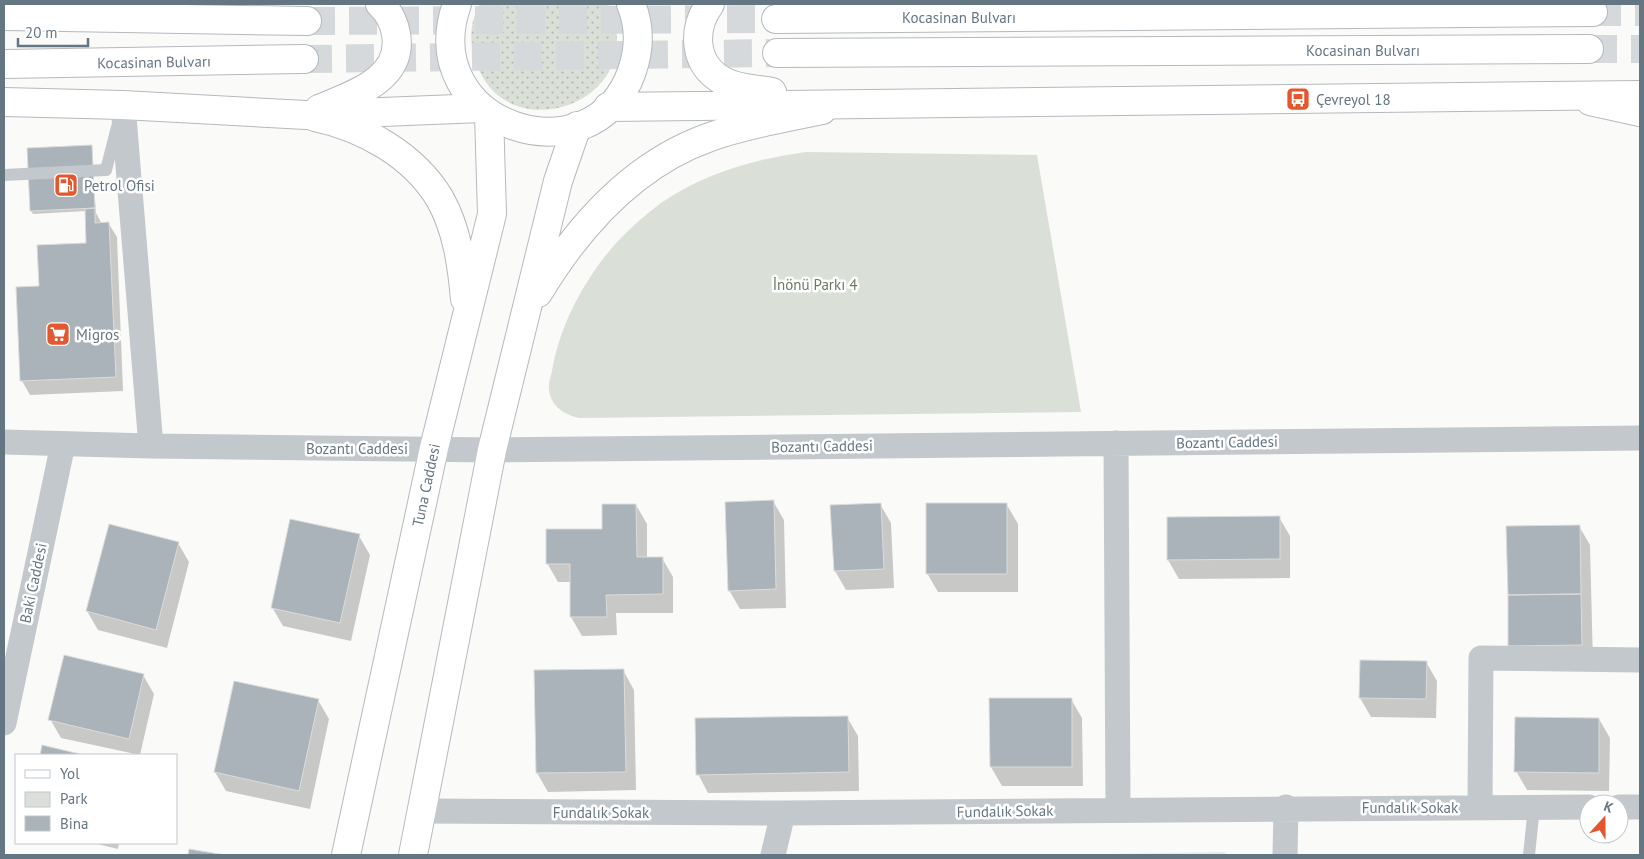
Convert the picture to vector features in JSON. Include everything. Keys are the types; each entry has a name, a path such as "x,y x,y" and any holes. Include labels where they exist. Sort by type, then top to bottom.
{"main road":[{"path":"306,115 369,86 387,72 396,51 397,39 390,15 380,4"},
{"path":"457,4 450,34 451,53 456,71 464,87 486,111 522,130 541,132 559,131 577,126 594,118 621,93 636,60 637,23 631,4"},
{"path":"710,4 698,26 697,39 704,64 713,74 736,86 850,104"},
{"name":"Kocasinan Bulvarı","path":"776,19 1592,12"},
{"path":"4,16 307,21"},
{"name":"Kocasinan Bulvarı","path":"777,53 1589,49"},
{"name":"Kocasinan Bulvarı","path":"4,64 304,59"},
{"path":"1566,96 1640,80"},
{"path":"608,107 1640,95"},
{"path":"1566,96 1640,112"},
{"path":"4,102 306,115 486,111"},
{"path":"524,321 550,272 573,240 604,205 649,168 710,137 850,104"},
{"name":"Tuna Caddesi","path":"346,855 434,448 492,214 486,111"},
{"path":"306,115 343,124 370,136 404,160 431,187 446,212 457,246 462,265 467,315"},
{"path":"413,855 492,450 558,180 577,126"}],"street":[{"path":"123,106 151,446"},
{"name":"Bozantı Caddesi","path":"4,442 151,446 492,450 1640,438"},
{"name":"Baki Caddesi","path":"4,723 63,444"},
{"path":"1116,444 1118,809"},
{"path":"1480,807 1481,658 1640,660"},
{"name":"Fundalık Sokak","path":"422,811 783,813 1579,807"},
{"path":"1285,855 1286,808"},
{"path":"773,855 783,813"}],"lane":[{"path":"4,175 106,170 123,106"},
{"path":"1529,855 1534,807"}],"shaded area":[{"path":"1224,852 1228,855 1051,855"}],"green space":[{"path":"480,4 608,4 617,39 611,68 593,91 568,105 540,110 512,104 489,86 474,55 472,29"},
{"name":"İnönü Parkı 4","path":"806,152 1037,155 1081,412 579,418 559,409 550,395 549,382 555,355 565,325 588,281 606,255 619,241 661,203 695,183 749,163"}],"building":[{"path":"92,145 95,208 30,211 27,148"},
{"path":"95,208 95,223 109,222 116,377 20,381 16,287 39,286 37,245 86,243 85,209"},
{"path":"774,500 776,589 728,591 725,502"},
{"path":"881,503 884,569 834,571 830,505"},
{"path":"926,503 1007,503 1007,574 926,574"},
{"path":"602,504 636,504 637,557 663,557 663,594 606,595 607,617 570,617 570,564 546,564 546,529 602,529"},
{"path":"1280,516 1280,559 1167,560 1167,517"},
{"path":"290,519 360,534 340,623 271,608"},
{"path":"109,524 179,542 156,630 86,611"},
{"path":"1580,525 1581,594 1508,595 1506,526"},
{"path":"1581,594 1582,645 1508,646 1508,595"},
{"path":"64,655 144,674 129,739 48,720"},
{"path":"1360,660 1427,661 1426,699 1359,698"},
{"path":"624,669 626,772 536,773 534,670"},
{"path":"234,681 319,699 299,791 214,772"},
{"path":"989,698 1072,698 1072,767 990,767"},
{"path":"848,716 849,772 696,775 695,718"},
{"path":"1515,717 1599,718 1599,773 1514,772"},
{"path":"42,745 80,754 40,754"},
{"path":"189,849 225,855 188,855"}],"tunnel":[{"path":"1593,12 1640,12"},
{"path":"307,21 776,19"},
{"path":"1589,49 1640,49"},
{"path":"304,59 777,53"}],"place":[{"name":"Çevreyol 18","path":"1298,99"},
{"name":"Petrol Ofisi","path":"66,185"},
{"name":"Migros","path":"58,334"}]}
